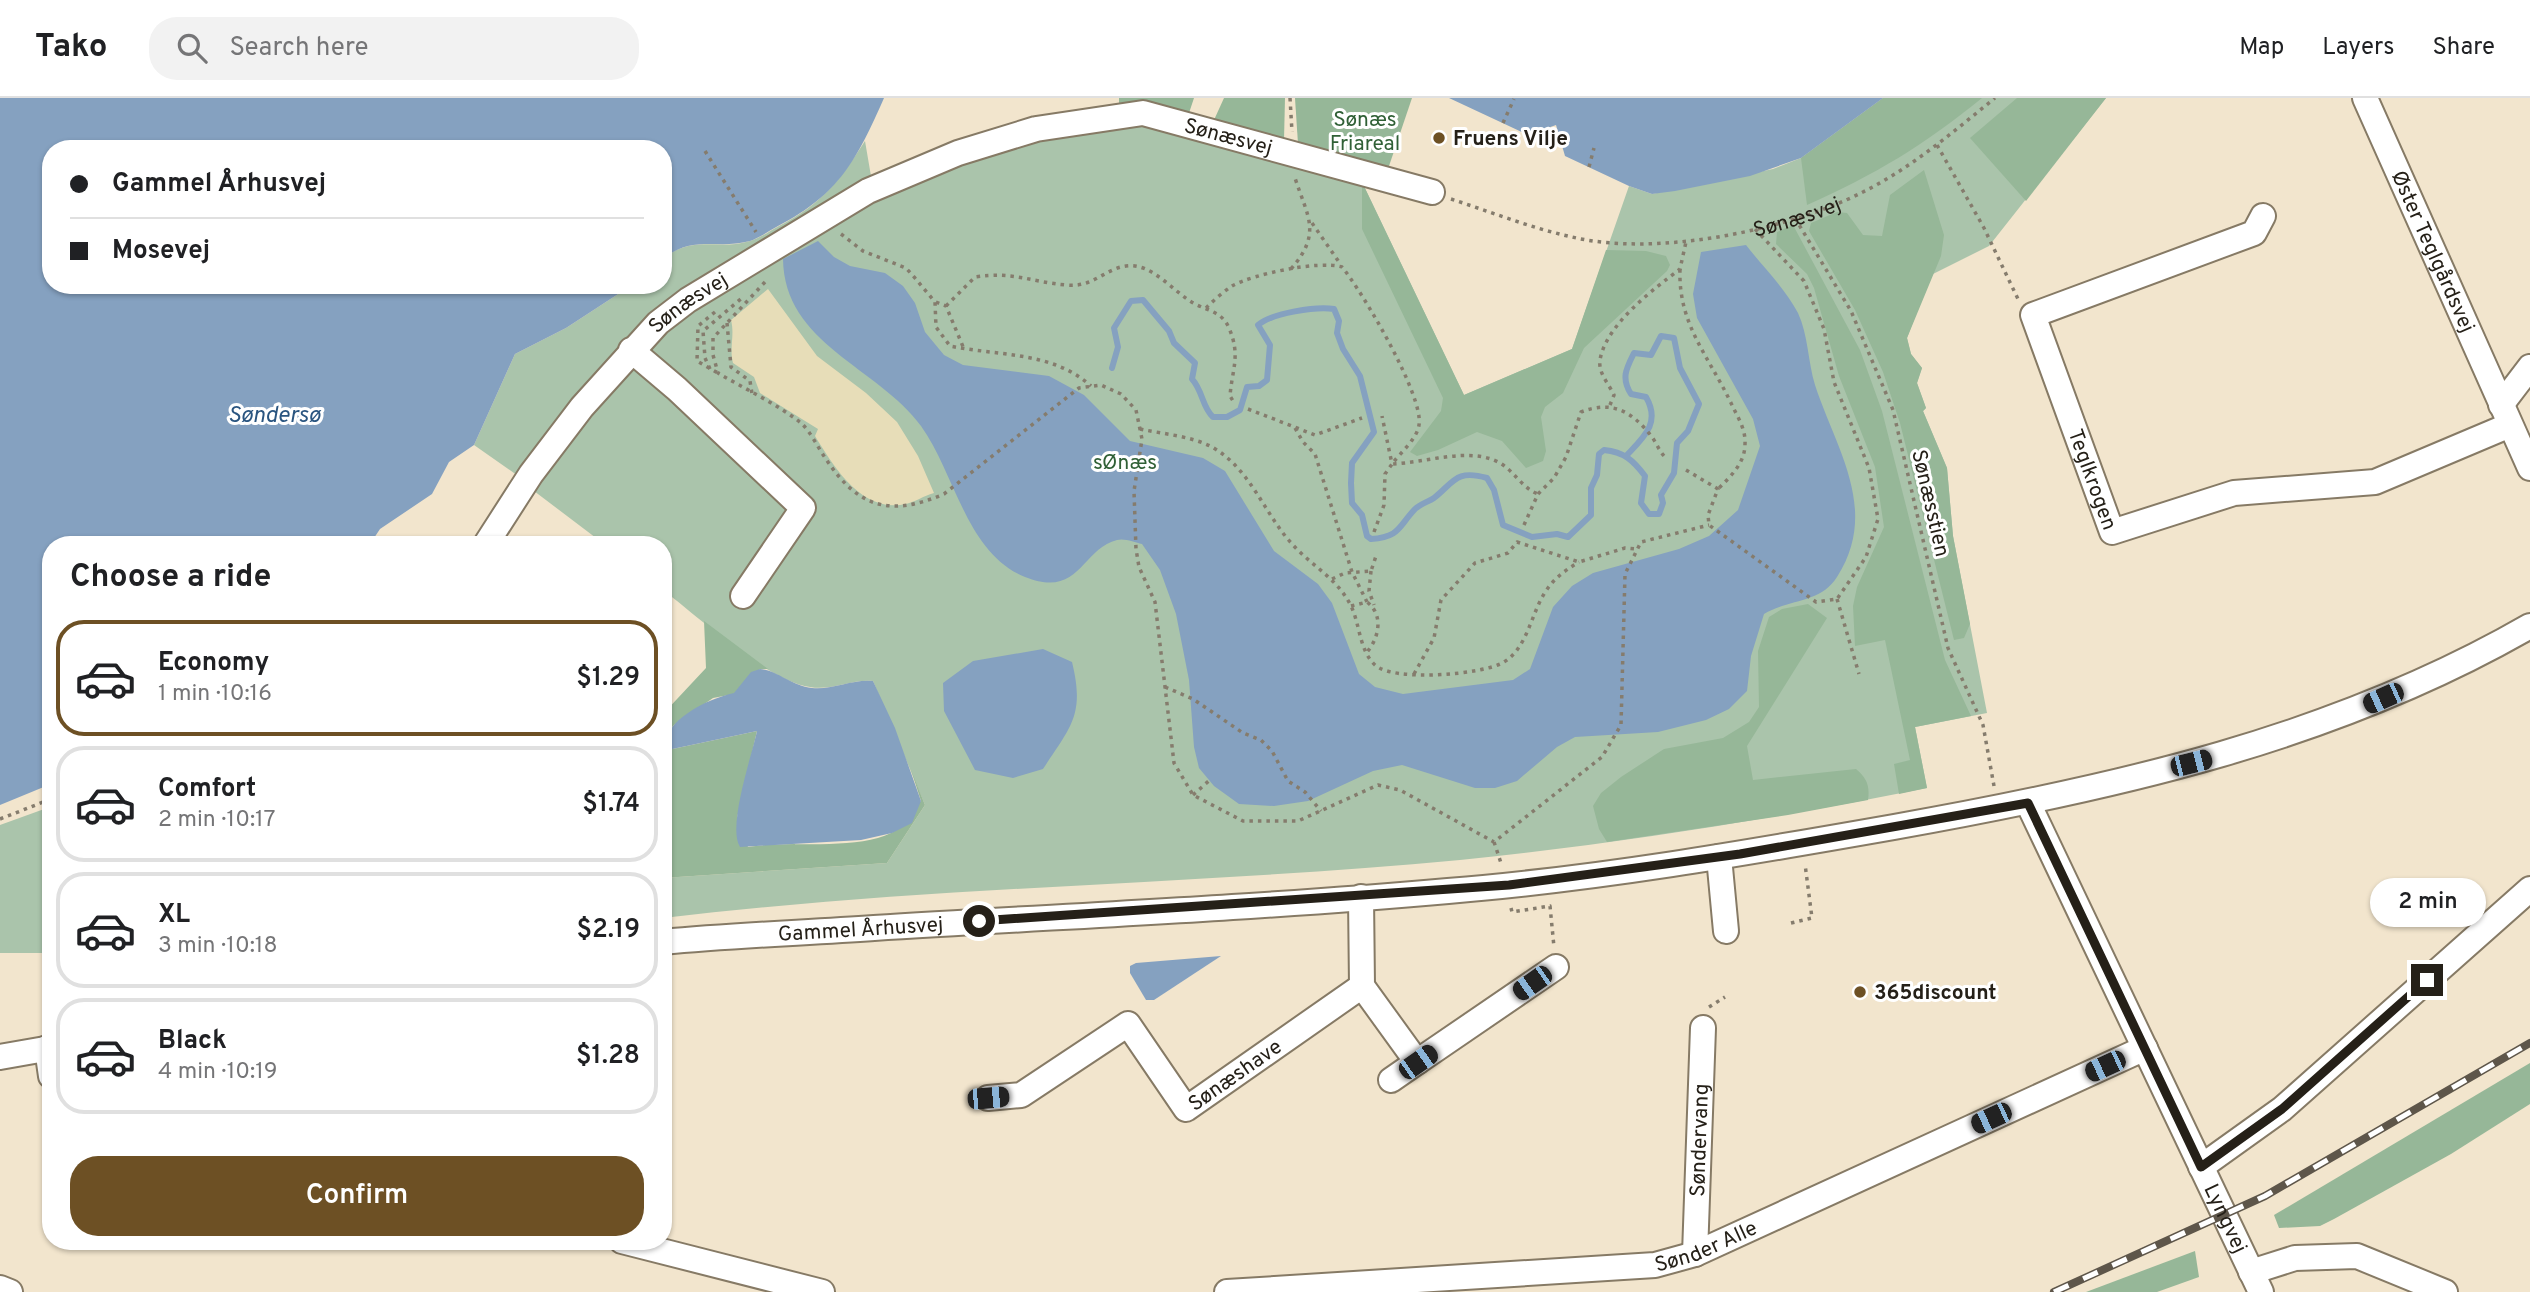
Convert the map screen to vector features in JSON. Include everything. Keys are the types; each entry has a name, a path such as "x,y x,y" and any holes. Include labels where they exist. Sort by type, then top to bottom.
{"street":[{"name":"Øster Teglgårdsvej","path":"2365,98 2530,468"},
{"name":"Sønæsvej","path":"491,536 552,445 631,350 658,323 688,300 868,191 958,153 1036,129 1122,114 1154,115 1432,192"},
{"path":"2034,315 2254,233 2263,216"},
{"name":"Teglkrogen","path":"2034,315 2112,532 2234,493 2375,482 2505,415"},
{"path":"631,350 677,389 803,508 743,596"},
{"path":"2505,415 2530,367"},
{"name":"Gammel Århusvej","path":"672,941 748,933 1257,904 1509,885 1803,844 2028,803 2245,750 2323,723 2477,657 2530,626"},
{"name":"Lyngvej","path":"2028,803 2256,1282"},
{"path":"1718,857 1726,931"},
{"path":"2201,1167 2282,1109 2530,889"},
{"path":"1361,897 1362,986 1418,1062"},
{"path":"672,959 733,950 748,933"},
{"path":"1391,1080 1556,967"},
{"name":"Sønæshave","path":"988,1098 1021,1095 1128,1024 1186,1109 1362,986"},
{"name":"Søndervang","path":"1695,1254 1703,1028"},
{"name":"Sønder Alle","path":"1227,1292 1655,1265 1695,1254 2145,1048"},
{"path":"0,1057 42,1049"},
{"path":"657,1250 822,1292"},
{"path":"2256,1282 2295,1258 2357,1256 2445,1292"},
{"path":"0,1288 10,1292"}],"path":[{"path":"1290,98 1294,176 1312,222 1355,283 1397,356 1419,415 1417,433 1385,474 1384,505 1374,532"},
{"name":"Sønæsvej","path":"1432,192 1573,238 1608,242 1686,242 1755,229 1795,218 1863,192 1937,145 1994,98"},
{"path":"1503,123 1514,99"},
{"path":"1937,145 1984,229 2020,303 2034,315"},
{"path":"1589,167 1594,148"},
{"path":"705,151 777,269 745,299 703,331 705,358 711,371"},
{"path":"825,218 863,251 906,268 936,302 946,306 964,349"},
{"name":"Sønæsstien","path":"1795,218 1851,311 1893,410 1948,648 1983,725 2001,808"},
{"path":"1290,271 1307,251 1312,222"},
{"path":"1686,242 1680,269 1679,292 1688,324 1715,370 1743,427 1745,443 1736,469 1718,489 1708,515 1709,525 1816,602 1837,599 1866,557 1878,519 1869,468 1834,382 1824,329 1804,281 1755,229"},
{"path":"1206,308 1234,285 1319,264 1342,267"},
{"path":"946,306 975,278 1018,275 1066,285 1083,285 1124,266 1145,269 1196,304 1220,316 1228,325 1237,366 1230,390 1233,401"},
{"path":"1610,405 1614,395 1602,374 1600,360 1606,344 1623,320 1651,291 1680,269"},
{"path":"745,299 734,297 698,326 697,361 803,424 838,477 867,502 897,508 918,505 944,494 1079,388 1101,385 1121,394 1136,410 1142,439 1133,491 1136,549 1139,567 1155,602 1174,763 1193,795 1243,821 1298,821 1378,785 1400,790 1494,842 1602,757 1615,739 1621,724 1625,574 1636,549 1641,542 1709,525"},
{"path":"719,373 713,355 713,338 745,299"},
{"path":"936,302 936,327 950,346 1040,358 1060,365 1091,386"},
{"path":"727,322 731,367 750,381 752,394"},
{"path":"1524,525 1538,494 1566,457 1581,412 1610,405 1619,407 1643,428 1667,459"},
{"path":"1248,409 1295,428 1309,430 1315,435 1362,418"},
{"path":"1382,416 1392,464"},
{"path":"1295,428 1303,442 1315,454 1352,572 1367,602 1374,607"},
{"path":"1140,429 1202,443 1230,460 1291,543 1332,579 1351,606 1367,652 1381,670 1442,675 1502,663 1518,647 1551,584 1561,573 1579,562 1625,548 1636,549"},
{"path":"1392,464 1456,457 1488,457 1504,465 1529,490 1538,494"},
{"path":"1686,470 1718,489"},
{"path":"1414,674 1434,638 1441,600 1475,563 1508,553 1517,542 1579,562"},
{"path":"1367,652 1375,643 1379,626 1369,591 1371,571 1377,553"},
{"path":"1332,579 1352,572 1371,571"},
{"path":"1837,599 1859,674"},
{"path":"1351,606 1367,602"},
{"path":"1165,687 1194,699 1243,733 1261,740 1272,751 1287,781 1305,792 1321,811"},
{"path":"1193,795 1212,778"},
{"path":"0,820 42,803"},
{"path":"1791,923 1812,918 1803,844"},
{"path":"1549,906 1552,925"}],"green space":[{"path":"1119,98 1194,98 1189,113 1143,101 1119,103"},
{"path":"1224,98 1285,98 1284,140 1214,120"},
{"name":"Sønæs Friareal","path":"1295,98 1412,98 1388,169 1298,144"},
{"name":"sØnæs","path":"1883,98 2106,98 1989,246 1931,275 1907,338 1911,354 1922,368 1917,383 1926,408 1923,411 1947,468 1953,536 1987,713 1915,727 1927,788 1694,830 1460,860 862,899 672,917 672,877 887,863 925,805 873,681 818,688 793,682 774,673 754,661 672,597 672,536 593,536 534,491 547,464 667,324 863,204 957,160 1130,119 1362,182 1464,395 1572,349 1629,186 1652,194 1773,169 1801,158"},
{"path":"1883,98 1982,98 1898,158 1807,205 1801,158"},
{"path":"2017,98 2106,98 2026,201 1970,138"},
{"path":"865,141 872,182 664,311 521,478 474,445 515,354 566,328 618,294 672,294 674,251 695,245 738,244 761,236 819,200 847,168"},
{"path":"1924,170 1944,235 1941,256 1907,338 1911,354 1922,368 1917,383 1926,408 1923,411 1947,468 1953,536 1970,624 1964,638 1954,640 1900,423 1883,372 1855,310 1809,231 1811,223 1837,212 1847,213 1863,235 1882,236 1890,195"},
{"path":"1362,182 1464,395 1572,349 1606,250 1646,251 1666,256 1670,265 1667,271 1584,348 1563,393 1545,407 1541,417 1546,451 1543,461 1526,468 1502,441 1477,432 1438,450 1417,456 1410,452 1441,411 1443,398 1362,229"},
{"path":"1793,225 1860,350 1882,411 1945,660 1971,716 1915,727 1927,788 1899,794 1894,764 1910,760 1885,640 1855,646 1853,606 1857,587 1884,527 1875,467 1839,376 1814,288 1807,274 1776,244 1777,232"},
{"path":"1808,604 1827,618 1747,746 1753,780 1856,769 1867,783 1868,800 1607,842 1599,829 1593,806 1601,793 1664,749 1723,738 1749,722 1759,707 1758,651 1769,617 1782,609"},
{"path":"704,621 768,669 760,669 734,694 713,698 672,727 672,704 706,668"},
{"path":"757,731 737,818 748,847 859,842 891,833 921,801 911,770 925,805 887,863 672,877 672,749"},
{"path":"42,810 42,953 0,953 0,825"},
{"path":"2530,1063 2530,1104 2451,1154 2320,1226 2279,1228 2274,1215"},
{"path":"2195,1251 2199,1277 2157,1292 2086,1292"}],"sand":[{"path":"768,289 817,356 866,393 897,422 918,456 934,493 906,504 890,505 863,495 831,461 815,436 818,429 760,393 754,377 733,363 731,320"}],"water":[{"name":"Søndersø","path":"0,98 884,98 855,157 832,188 817,201 750,241 695,245 672,252 672,140 42,140 42,294 618,294 566,328 515,354 474,445 449,462 432,494 380,529 375,536 42,536 42,788 0,805"},
{"path":"1449,98 1883,98 1801,158 1750,176 1652,194 1565,156 1556,125 1528,135"},
{"path":"818,241 834,257 850,266 885,273 903,286 915,303 925,332 944,355 963,365 1049,376 1084,395 1130,441 1203,458 1225,471 1274,551 1318,584 1332,603 1359,674 1375,687 1403,694 1513,680 1530,669 1553,607 1572,586 1593,573 1679,549 1709,536 1738,510 1760,446 1753,419 1697,318 1693,294 1701,252 1746,245 1780,286 1798,313 1815,385 1850,480 1855,528 1849,552 1837,577 1822,592 1764,614 1751,656 1747,691 1729,709 1706,720 1658,732 1575,737 1557,747 1517,781 1495,788 1475,788 1402,765 1373,771 1308,801 1274,806 1239,804 1214,786 1199,768 1194,747 1189,680 1176,614 1160,570 1142,544 1117,540 1105,545 1078,570 1058,582 1043,582 1025,577 1005,566 975,531 921,426 903,405 816,334 799,313 787,288 783,259"},
{"path":"1043,649 1072,662 1077,695 1076,708 1068,730 1043,769 1013,778 975,770 944,711 943,683 973,661"},
{"path":"766,670 812,688 873,681 895,728 921,801 912,823 892,833 861,840 740,847 736,824 738,808 757,731 672,749 672,728 700,706 734,693 751,672"},
{"path":"1221,956 1154,1000 1146,1000 1130,973 1130,966 1136,963"}],"waterway":[{"path":"1112,368 1118,347 1114,328 1131,301 1143,300 1169,331 1174,343 1195,363 1192,379 1209,413 1213,417 1227,417 1240,410 1247,387 1259,386 1267,380 1270,345 1258,325 1273,317 1295,311 1334,309 1339,321 1337,333 1343,349 1360,376 1374,432 1352,463 1352,503 1362,515 1367,536 1371,539 1381,538 1398,530 1417,507 1434,498 1456,479 1468,475 1487,478 1494,490 1503,525 1532,537 1557,534 1568,537 1591,515 1591,488 1597,475 1599,454 1604,450 1623,455 1641,470 1645,476 1641,503 1649,514 1659,514 1663,503 1661,495 1674,473 1677,443 1688,431 1699,404 1680,368 1674,338 1661,336 1651,355 1634,353 1629,364 1625,378 1628,388 1631,394 1646,397 1652,415 1648,429 1626,456"}],"railway":[{"path":"2054,1292 2265,1196 2530,1043"}],"place":[{"name":"Fruens Vilje","path":"1439,138"},
{"name":"365discount","path":"1860,992"}],"route":[{"path":"979,921 1509,885 1740,854 2028,803 2201,1167 2282,1109 2427,980"}]}
